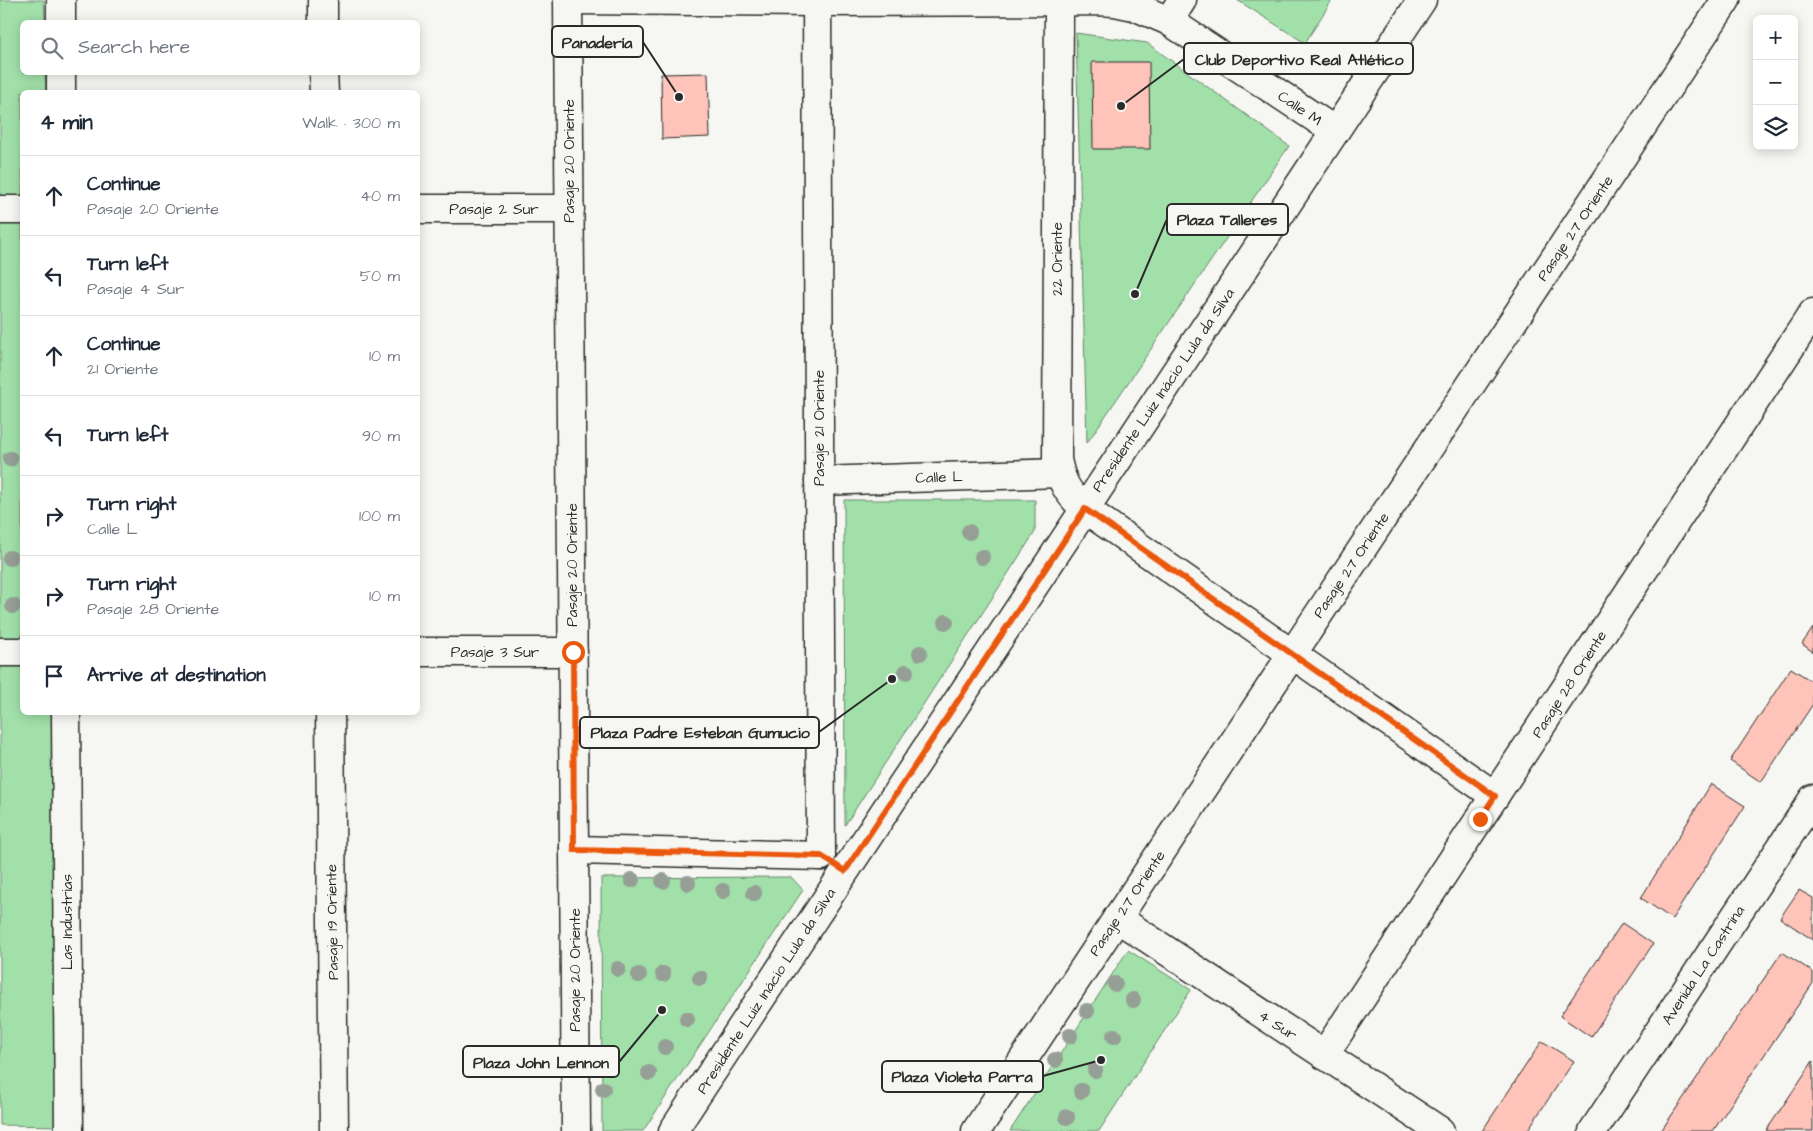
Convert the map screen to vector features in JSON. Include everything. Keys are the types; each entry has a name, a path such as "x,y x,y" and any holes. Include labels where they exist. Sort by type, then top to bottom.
{"street":[{"path":"60,0 61,20"},
{"path":"323,0 323,20"},
{"name":"Calle M","path":"568,0 1058,0 1115,2 1152,12 1176,10 1335,131"},
{"name":"Pasaje 20 Oriente","path":"568,0 576,1131"},
{"name":"22 Oriente","path":"1058,0 1057,460 1059,473 1065,486 1072,498 1085,509"},
{"name":"Presidente Luiz Inácio Lula da Silva","path":"673,1131 1422,0"},
{"name":"Pasaje 27 Oriente","path":"976,1131 1726,0"},
{"name":"Pasaje 21 Oriente","path":"817,1 821,856"},
{"path":"61,75 61,90"},
{"path":"323,75 324,90"},
{"name":"Pasaje 2 Sur","path":"420,209 570,209"},
{"path":"0,210 20,210"},
{"name":"Pasaje 28 Oriente","path":"1324,1055 1813,313"},
{"name":"Calle L","path":"819,482 1059,473"},
{"path":"1085,509 1495,796"},
{"path":"0,652 20,652"},
{"name":"Pasaje 3 Sur","path":"420,652 573,652"},
{"name":"Las Industrias","path":"66,715 69,1131"},
{"name":"Pasaje 19 Oriente","path":"330,715 334,1131"},
{"name":"Avenida La Castrina","path":"1593,1131 1810,810"},
{"path":"574,850 821,856 845,871"},
{"name":"4 Sur","path":"1117,918 1440,1131"}],"green space":[{"path":"0,0 44,0 45,20 20,20 20,75 45,75 46,90 20,90 20,715 55,715 60,1126 0,1125"},
{"path":"1237,0 1332,0 1305,43"},
{"path":"1076,33 1147,43 1289,146 1087,443"},
{"path":"844,500 1035,500 1035,532 845,825"},
{"path":"791,877 803,890 643,1131 602,1131 601,878"},
{"path":"1128,950 1191,990 1099,1131 1010,1131"}],"building":[{"path":"1092,62 1149,62 1150,149 1093,149"},
{"path":"708,73 710,137 662,139 661,74"},
{"path":"1813,628 1813,652 1802,644"},
{"path":"1791,668 1813,682 1813,704 1761,782 1730,761"},
{"path":"1711,784 1745,806 1672,919 1641,898"},
{"path":"1799,890 1813,898 1813,940 1780,918"},
{"path":"1622,923 1653,944 1591,1037 1560,1016"},
{"path":"1782,952 1813,972 1813,983 1713,1131 1661,1131"},
{"path":"1542,1041 1574,1061 1527,1131 1482,1131"},
{"path":"1813,1061 1813,1131 1766,1131"}],"place":[{"name":"Panadería","path":"679,97"},
{"name":"Club Deportivo Real Atlético","path":"1121,106"},
{"name":"Plaza Talleres","path":"1135,294"},
{"name":"Plaza Padre Esteban Gumucio","path":"892,679"},
{"name":"Plaza John Lennon","path":"662,1010"},
{"name":"Plaza Violeta Parra","path":"1101,1060"}],"route":[{"path":"573,652 574,850 821,856 845,871 1085,509 1495,796 1480,819"}]}
